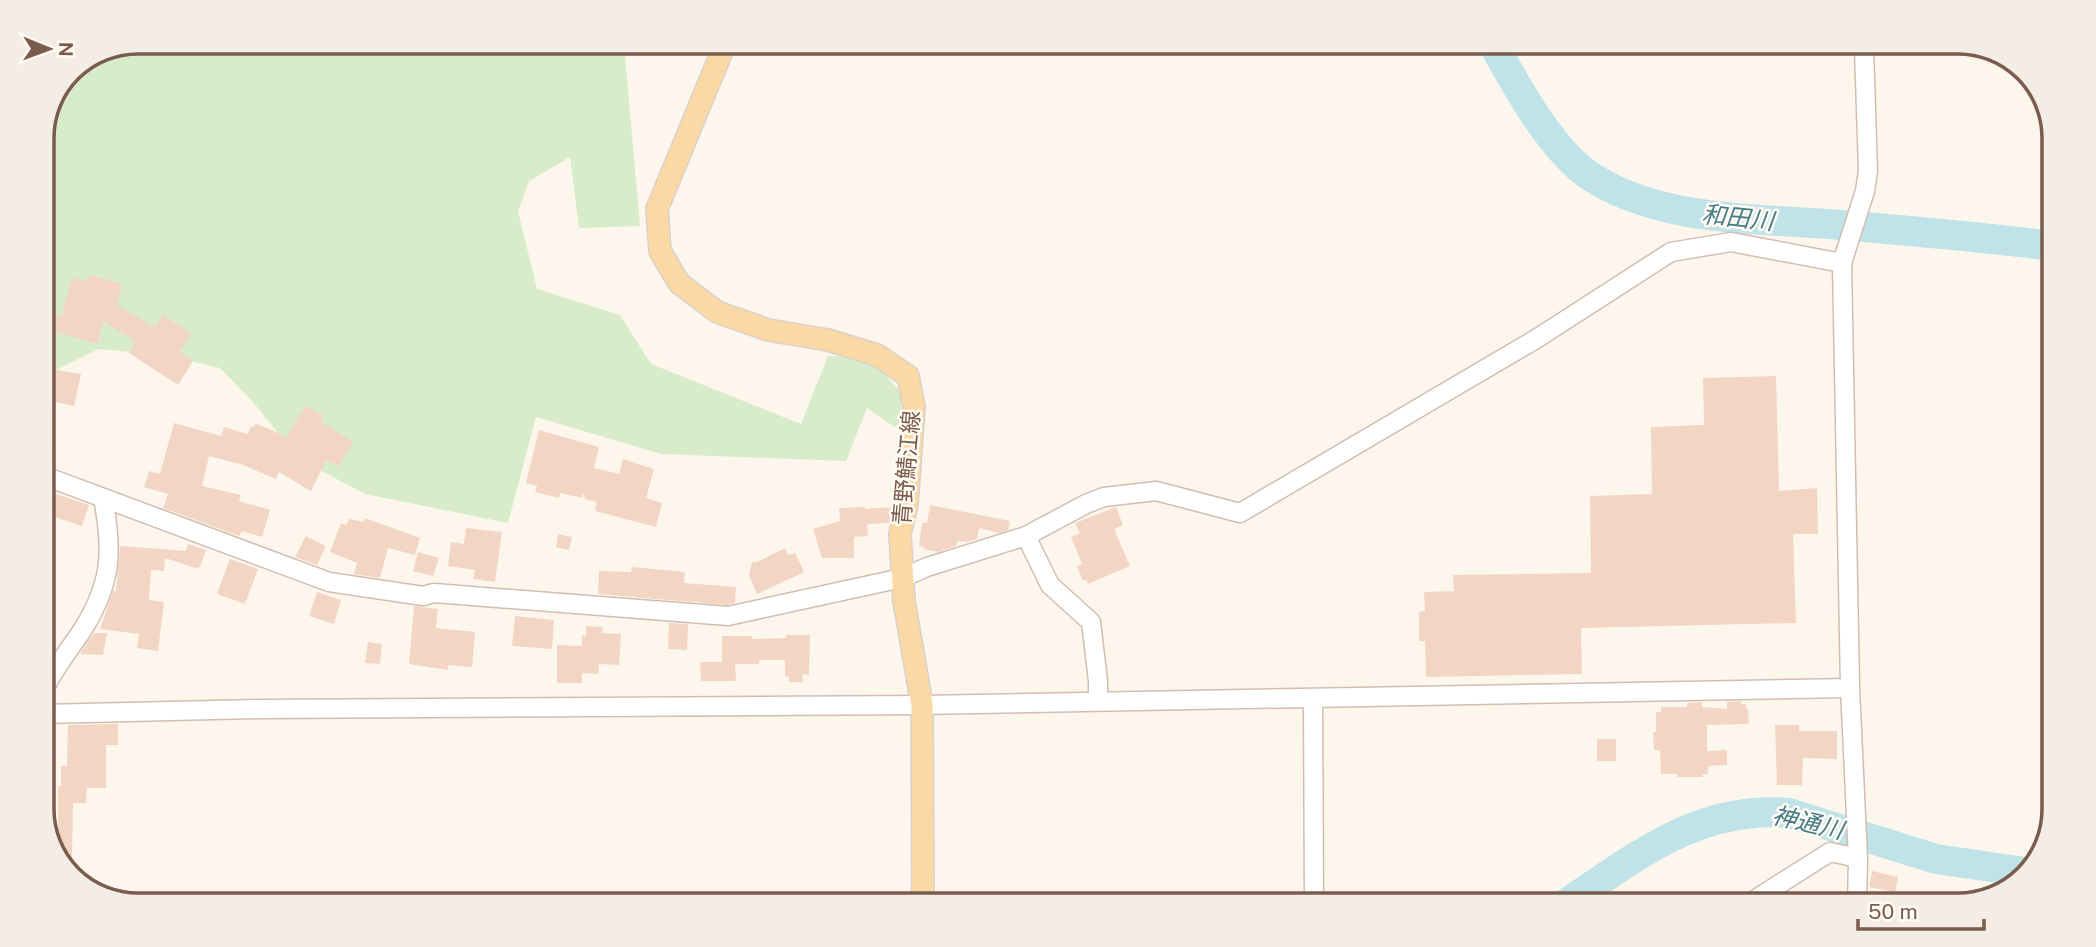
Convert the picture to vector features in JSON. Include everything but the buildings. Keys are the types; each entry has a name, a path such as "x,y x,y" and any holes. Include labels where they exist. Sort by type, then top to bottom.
{"main road":[{"name":"青野鯖江線","path":"721,54 657,209 660,251 679,283 717,312 768,330 828,340 877,355 908,376 914,406 907,504 900,534 904,601 922,705 923,893"}],"street":[{"path":"1857,893 1850,688 1843,259 1865,191 1868,171 1864,54"},
{"path":"54,480 329,582 423,596 434,593 728,616 902,578 927,567 1026,536 1052,513 1104,497 1156,491 1240,513 1536,339 1671,252 1731,242 1843,259"},
{"path":"54,672 83,628 101,594 109,568 103,498"},
{"path":"1026,536 1050,585 1091,622 1098,700"},
{"path":"54,714 260,709 922,705 1850,688"},
{"path":"1312,699 1314,893"},
{"path":"1765,893 1830,852 1858,858"}],"green space":[{"path":"138,54 625,54 640,226 579,228 570,157 529,181 518,211 537,289 620,315 651,364 801,424 828,356 868,357 901,392 902,432 867,408 846,461 661,454 536,417 508,523 365,494 299,459 253,402 220,368 165,355 99,349 54,371 54,133 61,106 68,92 75,84 84,84 84,75 92,68 122,56"}],"waterway":[{"name":"和田川","path":"1499,54 1538,119 1564,153 1593,178 1621,193 1681,211 1713,216 1841,225 2042,245"},
{"name":"神通川","path":"1582,893 1671,837 1727,817 1757,813 1789,813 1936,859 2014,870"}]}
